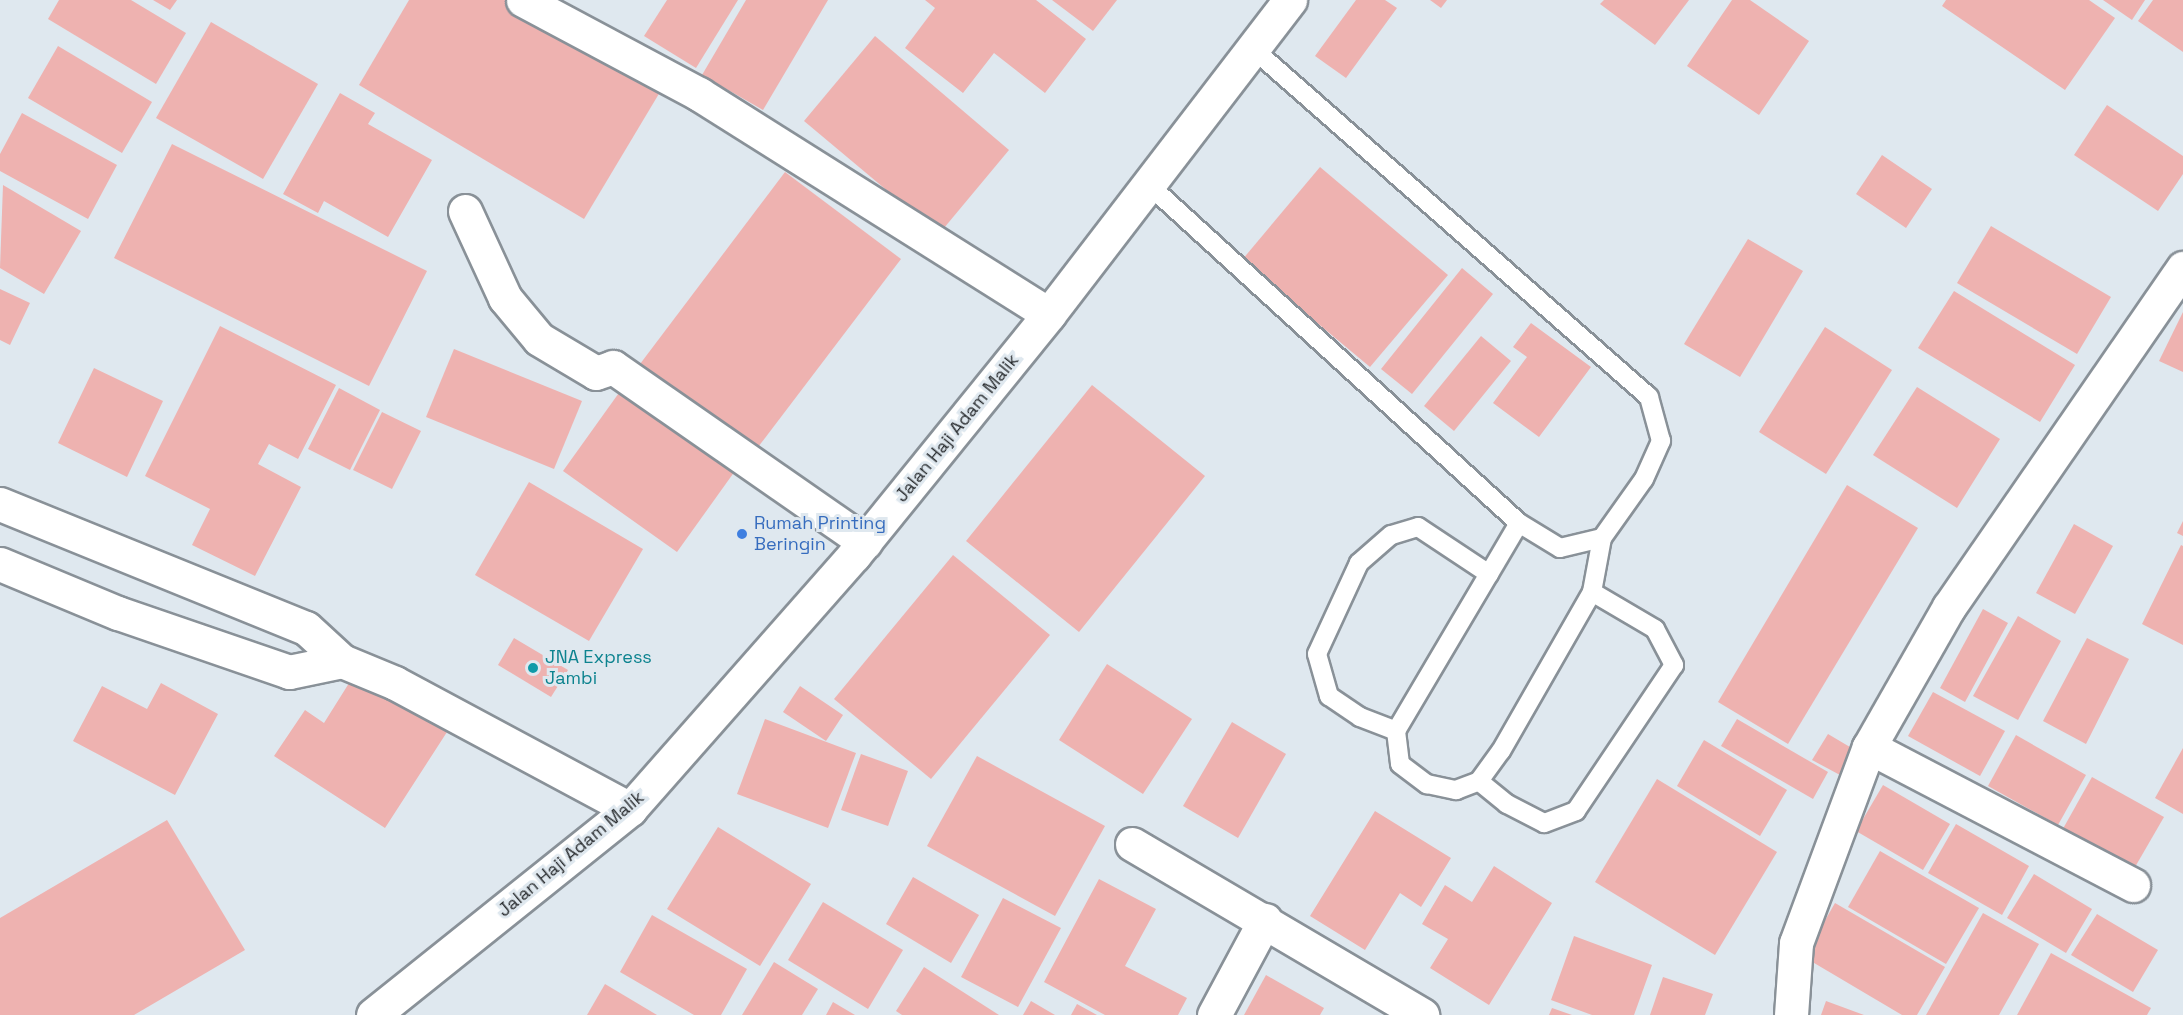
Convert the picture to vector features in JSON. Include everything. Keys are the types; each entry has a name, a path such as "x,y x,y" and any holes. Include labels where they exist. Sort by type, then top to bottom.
{"street":[{"path":"523,0 699,94 1049,314"},
{"name":"Jalan Haji Adam Malik","path":"373,1015 630,809 865,542 1049,314 1251,47 1290,0"},
{"path":"465,211 505,298 539,339 596,373 613,367 865,542"},
{"path":"1791,1015 1796,943 1869,747 1949,607 2183,268"},
{"path":"0,504 306,628 342,662 395,684 630,809"},
{"path":"0,564 118,613 289,672 342,662"},
{"path":"1869,747 2133,885"},
{"path":"1132,844 1265,920 1422,1015"},
{"path":"1214,1015 1265,920"}],"lane":[{"path":"1251,47 1649,397 1661,441 1644,479 1602,538 1592,592 1501,751 1479,781 1456,790 1427,784 1400,764 1396,731 1519,523"},
{"path":"1148,184 1519,523 1560,548 1602,538"},
{"path":"1396,731 1360,717 1329,696 1317,654 1359,563 1391,535 1418,528 1489,574"},
{"path":"1479,781 1507,804 1544,824 1576,811 1674,665 1656,629 1592,592"}],"building":[{"path":"59,0 131,0 186,33 156,84 48,19"},
{"path":"153,0 177,0 170,10"},
{"path":"409,0 505,0 660,92 584,219 359,85"},
{"path":"667,0 738,0 696,68 644,36"},
{"path":"746,0 828,0 763,110 702,75"},
{"path":"925,0 1036,0 1086,39 1045,93 994,53 963,93 905,48 935,8"},
{"path":"1052,0 1117,0 1093,31"},
{"path":"1356,0 1385,0 1397,8 1346,78 1315,56"},
{"path":"1430,0 1447,0 1441,8"},
{"path":"1604,0 1689,0 1655,45 1600,4"},
{"path":"1732,0 1750,0 1809,41 1759,115 1687,66"},
{"path":"1946,0 2089,0 2115,18 2065,90 1942,6"},
{"path":"2103,0 2145,0 2132,20"},
{"path":"2153,0 2183,0 2183,52 2138,21"},
{"path":"211,22 318,84 263,179 156,118"},
{"path":"875,36 1009,150 939,234 804,121"},
{"path":"58,46 152,102 122,153 28,98"},
{"path":"340,93 375,113 368,124 432,160 388,237 324,201 318,213 283,194"},
{"path":"2107,105 2183,156 2183,174 2158,211 2074,155"},
{"path":"22,113 117,165 88,219 0,171 0,154"},
{"path":"172,144 427,271 369,386 114,258"},
{"path":"1882,155 1932,189 1906,228 1856,194"},
{"path":"1320,167 1448,275 1370,367 1242,260"},
{"path":"785,172 901,259 749,459 634,372"},
{"path":"3,185 81,231 44,294 0,268"},
{"path":"1991,226 2111,297 2077,354 1957,283"},
{"path":"1748,239 1803,271 1740,377 1684,344"},
{"path":"1462,268 1493,294 1412,394 1381,369"},
{"path":"0,289 30,303 10,345 0,340"},
{"path":"1954,291 2075,365 2040,422 1918,348"},
{"path":"2183,312 2183,372 2159,361"},
{"path":"1531,323 1591,367 1539,437 1493,403 1527,357 1513,347"},
{"path":"220,326 336,385 298,459 269,444 258,464 301,487 255,576 192,545 210,509 145,476"},
{"path":"1825,327 1892,370 1826,474 1759,432"},
{"path":"1481,336 1511,361 1454,431 1424,406"},
{"path":"454,349 582,401 554,469 426,417"},
{"path":"94,368 163,401 127,477 58,443"},
{"path":"1092,385 1205,476 1079,632 966,541"},
{"path":"1917,387 2000,439 1957,508 1873,455"},
{"path":"339,388 380,410 350,470 308,449"},
{"path":"621,390 735,471 677,552 563,471"},
{"path":"382,412 421,431 392,489 353,470"},
{"path":"529,482 643,549 589,641 475,575"},
{"path":"1847,485 1918,528 1788,744 1718,702"},
{"path":"2183,521 2183,536 2177,533"},
{"path":"2074,524 2113,546 2075,614 2036,593"},
{"path":"2181,545 2183,546 2183,645 2142,624"},
{"path":"953,555 1050,635 931,779 834,699"},
{"path":"1983,609 2008,623 1965,702 1940,688"},
{"path":"2018,616 2061,641 2018,720 1973,696"},
{"name":"JNA Express Jambi","path":"514,638 568,670 551,697 498,665"},
{"path":"2087,638 2129,659 2086,744 2043,721"},
{"path":"1107,664 1192,719 1143,794 1059,740"},
{"path":"356,672 447,732 385,828 274,756 305,710 324,723"},
{"path":"161,683 218,714 175,795 73,741 102,686 147,709"},
{"path":"800,686 843,715 826,741 783,712"},
{"path":"1933,692 2005,731 1980,776 1908,736"},
{"path":"765,719 856,753 828,828 737,794"},
{"path":"1737,719 1828,772 1813,799 1721,746"},
{"path":"1232,722 1286,754 1238,838 1183,806"},
{"path":"1828,734 1855,750 1840,775 1812,760"},
{"path":"2016,735 2086,775 2058,825 1988,786"},
{"path":"1704,740 1787,790 1760,836 1677,786"},
{"path":"2183,748 2183,814 2155,798"},
{"path":"861,754 908,771 888,826 841,810"},
{"path":"977,756 1105,826 1055,916 927,846"},
{"path":"2092,777 2164,817 2131,874 2060,834"},
{"path":"1657,779 1777,852 1715,955 1595,882"},
{"path":"1883,785 1950,824 1923,870 1856,831"},
{"path":"1375,811 1451,858 1421,907 1400,893 1365,950 1310,916"},
{"path":"167,820 245,950 134,1015 0,1015 0,918"},
{"path":"1956,824 2029,866 2002,915 1928,873"},
{"path":"718,827 811,884 760,966 667,909"},
{"path":"1880,851 1979,908 1946,964 1848,907"},
{"path":"1494,866 1552,903 1489,1005 1430,968 1448,939 1422,924 1445,885 1472,902"},
{"path":"2034,874 2092,909 2066,953 2007,918"},
{"path":"913,877 979,915 951,963 886,924"},
{"path":"1099,879 1156,909 1125,966 1187,998 1178,1015 1105,1015 1044,982"},
{"path":"1003,898 1061,928 1018,1007 961,977"},
{"path":"823,902 903,950 868,1009 788,960"},
{"path":"1835,903 1945,967 1917,1015 1902,1015 1804,957"},
{"path":"1983,913 2039,944 1999,1015 1926,1015"},
{"path":"2097,914 2158,950 2133,992 2071,955"},
{"path":"652,915 747,969 721,1015 694,1015 620,972"},
{"path":"1574,936 1652,965 1634,1015 1592,1015 1551,1000"},
{"path":"2051,953 2151,1008 2147,1015 2017,1015"},
{"path":"774,962 818,989 802,1015 742,1015"},
{"path":"924,967 999,1015 902,1015 896,1011"},
{"path":"1266,975 1324,1008 1320,1015 1244,1015"},
{"path":"1663,977 1713,994 1705,1015 1650,1015"},
{"path":"605,984 657,1015 587,1015"},
{"path":"1031,1001 1055,1015 1023,1015"},
{"path":"1826,1001 1864,1015 1821,1015"},
{"path":"833,1002 855,1015 826,1015"},
{"path":"1077,1004 1097,1015 1071,1015"},
{"path":"1552,1008 1572,1015 1549,1015"}],"place":[{"name":"Rumah Printing Beringin","path":"742,534"},
{"name":"JNA Express Jambi","path":"533,668"}]}
